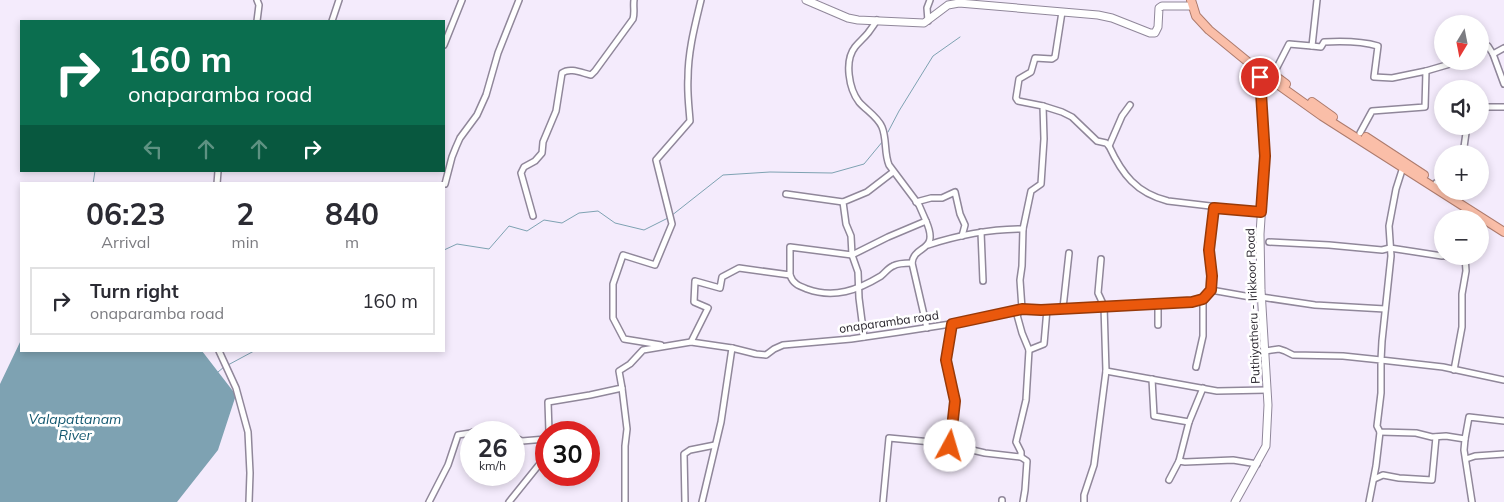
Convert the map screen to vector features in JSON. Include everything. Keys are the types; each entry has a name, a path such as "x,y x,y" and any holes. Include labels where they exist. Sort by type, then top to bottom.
{"highway":[{"path":"1192,4 1209,30 1259,71 1273,77"},
{"path":"1192,4 1201,17 1231,44 1322,116 1358,135 1434,182"},
{"path":"1358,135 1403,167 1434,183"},
{"path":"1456,200 1468,210"},
{"path":"1461,200 1504,230"},
{"path":"1489,223 1504,230"}],"main road":[{"path":"806,0 848,18 919,24 928,21 948,5 958,3 1098,15 1112,18 1150,33 1155,33 1158,27 1159,8 1162,6 1192,4"},
{"name":"Puthiyatheru - Irikkoor Road","path":"1235,502 1266,446 1268,390 1260,234 1265,156 1259,71"}],"street":[{"path":"256,0 259,5 257,20"},
{"path":"332,20 339,0"},
{"path":"445,42 462,0"},
{"path":"445,184 452,157 460,138 477,115 486,95 498,53 518,0"},
{"path":"533,216 521,170 535,161 542,153 543,142 556,111 562,73 565,70 569,70 591,75 595,71 633,19 634,0"},
{"path":"664,346 624,339 613,318 613,284 623,255 655,266 672,224 656,160 690,121 688,70 695,24 701,0"},
{"path":"928,21 927,8 930,0"},
{"path":"1312,46 1317,0"},
{"path":"1062,12 1055,57 1052,59 1035,58 1031,72 1018,81 1016,100 1043,106 1072,117 1097,141 1106,143 1109,146 1128,178 1134,185 1146,192 1168,201 1214,208 1261,212"},
{"path":"877,20 868,34 854,48 849,76 856,97 883,128 886,159 916,202 926,222 930,233 928,245"},
{"path":"1273,77 1289,44 1321,47 1324,42 1378,46 1374,78 1392,78 1434,69"},
{"path":"1489,48 1504,84"},
{"path":"1493,54 1504,48"},
{"path":"1358,135 1372,111 1425,107 1426,71"},
{"path":"1109,146 1122,116 1130,105"},
{"path":"1021,457 1021,452 1016,442 1026,400 1029,350 1017,315 1022,309 1020,280 1023,229 1031,191 1041,184 1044,140 1043,106"},
{"path":"1489,107 1504,107"},
{"path":"1369,502 1380,432 1377,426 1389,273 1389,226 1396,189 1403,167"},
{"path":"786,194 843,202 867,192 894,172"},
{"path":"916,202 931,198 942,198 955,192 960,214 965,225 962,236"},
{"path":"843,202 846,224 851,236 852,255 858,272 864,337"},
{"path":"1196,368 1203,336 1203,299 1211,290 1212,276 1209,250 1214,208"},
{"path":"912,262 892,266 859,288 834,294 824,294 794,284 790,275 790,247 852,255 888,237 926,222"},
{"path":"927,328 912,262 913,257 928,245 962,236 981,232 1023,229"},
{"path":"981,232 983,281"},
{"path":"1269,242 1382,250 1390,248 1434,255"},
{"path":"1062,308 1069,254"},
{"path":"1084,502 1084,495 1094,465 1106,370 1104,306 1098,293 1100,259"},
{"path":"1454,370 1462,327 1462,294 1466,265"},
{"path":"691,342 708,308 694,302 695,281 720,288 722,277 739,268 790,275"},
{"path":"1211,290 1315,305 1385,309"},
{"name":"onaparamba road","path":"664,346 691,342 766,355 774,348 783,345 864,337 927,328 1022,309 1158,304 1192,302 1203,299"},
{"path":"1158,304 1158,325"},
{"path":"1029,350 1044,344 1047,309"},
{"path":"950,446 955,401 946,360 952,324"},
{"path":"625,502 625,446 627,429 619,371 630,364 642,350 664,346"},
{"path":"702,502 721,422 732,348"},
{"path":"1265,351 1279,349 1293,355 1343,356 1381,360 1443,368 1504,380"},
{"path":"219,352 236,388 248,432 249,502"},
{"path":"1106,370 1217,391 1268,390"},
{"path":"1152,379 1154,416 1189,422"},
{"path":"549,421 548,402 590,396 622,388"},
{"path":"1169,480 1179,461 1189,422 1203,388"},
{"path":"1472,502 1464,450 1464,439 1469,417 1504,421"},
{"path":"1380,432 1416,433 1464,439"},
{"path":"429,502 448,465 458,435 460,435"},
{"path":"1374,478 1383,475 1432,480 1436,437"},
{"path":"883,502 889,438 1021,457 1028,461 1023,502"},
{"path":"685,502 684,454 690,450 715,445"},
{"path":"1466,459 1474,456 1504,454"},
{"path":"1179,461 1233,460 1257,464"},
{"path":"508,502 535,469"}],"water":[{"name":"Valapattanam River","path":"20,342 20,352 203,352 236,395 218,450 177,502 0,502 0,384"}],"waterway":[{"path":"888,132 933,56 960,37"},
{"path":"671,216 723,175 770,172 832,173 864,164 883,141"},
{"path":"93,182 95,172"},
{"path":"445,250 457,244 489,249 509,226 527,231 544,220 562,223 579,213 598,211 615,223 644,230 668,218"},
{"path":"228,365 252,352"},
{"path":"218,372 224,367"}],"route":[{"path":"950,446 955,401 946,360 952,324 1022,309 1041,310 1192,302 1203,299 1211,290 1212,276 1209,250 1214,208 1233,208 1261,212 1265,156 1260,77"}]}
